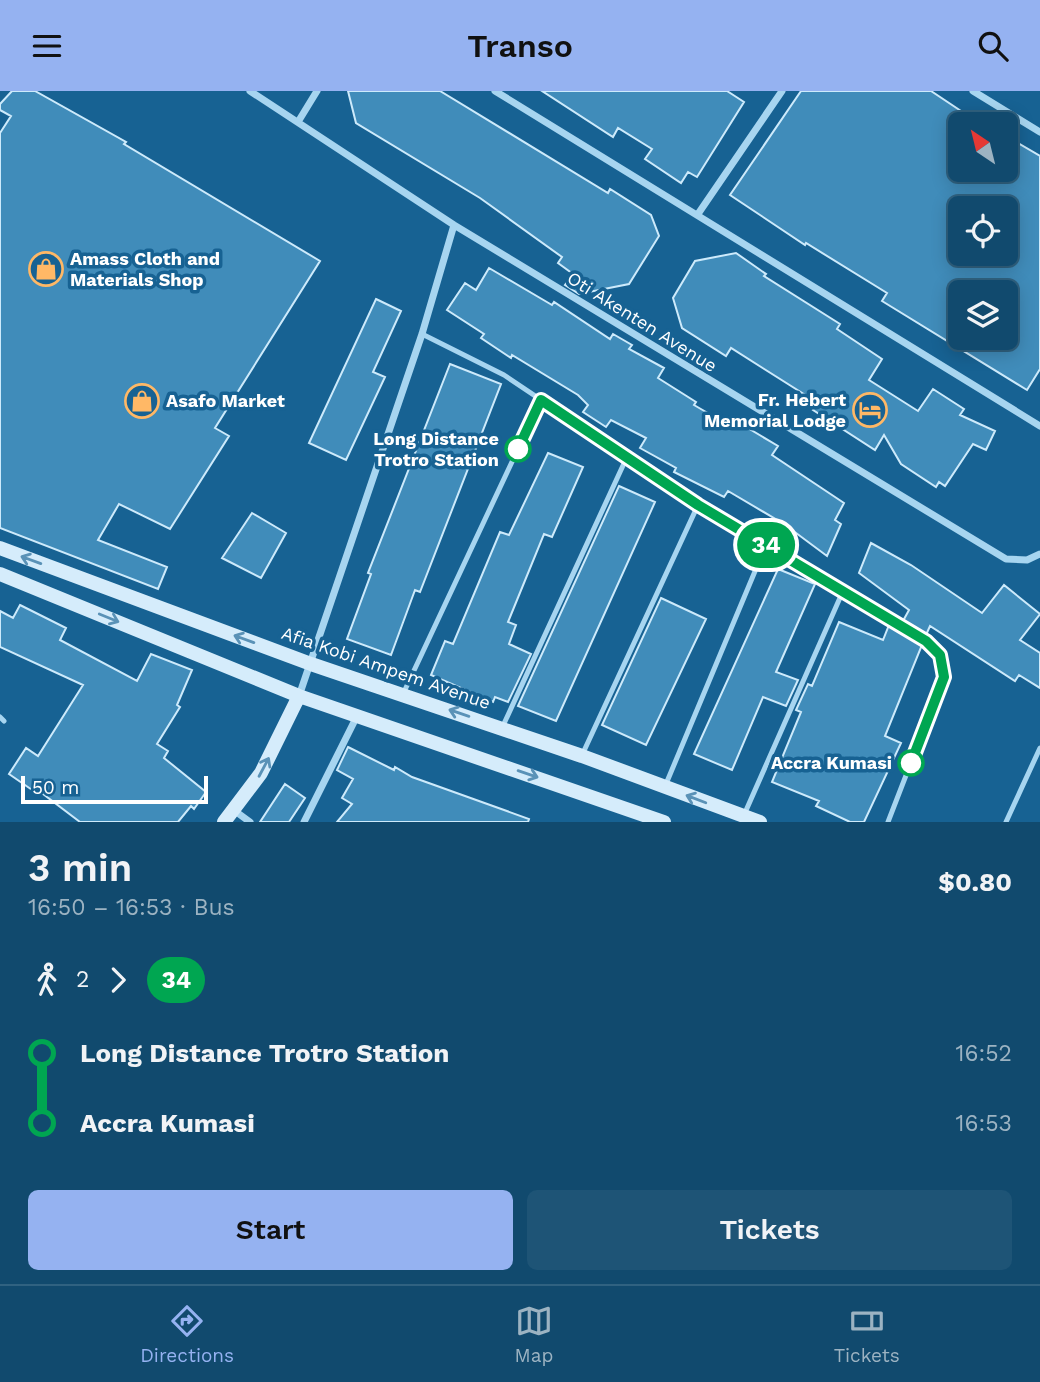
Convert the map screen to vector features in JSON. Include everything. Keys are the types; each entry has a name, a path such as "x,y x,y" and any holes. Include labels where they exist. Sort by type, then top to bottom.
{"main road":[{"name":"Afia Kobi Ampem Avenue","path":"0,548 311,664 582,756 760,822"},
{"path":"0,574 299,696 664,822"},
{"path":"225,822 261,773 299,696"}],"street":[{"name":"Oti Akenten Avenue","path":"250,91 454,225 1006,559 1027,560 1040,554"},
{"path":"298,122 317,91"},
{"path":"495,91 1040,425"},
{"path":"698,214 782,91"},
{"path":"973,91 1040,132"},
{"path":"299,696 422,334 454,225"},
{"path":"304,822 358,715"},
{"path":"235,811 250,822"}],"lane":[{"path":"422,334 504,375 625,459 926,641 940,655 944,677 888,822"},
{"path":"402,694 541,400"},
{"path":"502,728 625,459"},
{"path":"582,756 698,505"},
{"path":"665,787 766,545"},
{"path":"743,817 844,591"},
{"path":"1006,822 1040,748"}],"building":[{"name":"Asafo Market","path":"12,91 35,91 126,142 124,144 320,261 215,428 229,436 170,529 119,504 98,540 167,567 158,589 0,528 0,133 11,116 0,110 0,104"},
{"path":"348,91 440,91 608,193 610,189 651,215 659,236 629,284 579,294 565,285 573,274 558,263 562,257 480,198 356,123"},
{"path":"542,91 727,91 744,102 697,177 688,172 681,183 645,159 652,149 618,128 613,137"},
{"path":"801,91 931,91 961,111 948,112 948,182 1018,182 1018,143 1040,156 1040,369 1027,390 962,350 1018,350 1018,280 948,280 948,342 882,301 887,293 806,243 805,245 730,195"},
{"path":"736,253 766,274 764,276 840,324 837,329 882,359 869,380 918,411 933,389 964,409 960,415 995,431 986,450 973,444 945,486 939,482 936,487 901,464 884,435 875,450 813,410 818,403 731,348 726,356 682,328 673,298 695,261"},
{"path":"489,268 552,305 554,302 610,339 613,334 632,345 629,349 664,368 658,378 696,402 694,405 732,427 736,421 778,446 772,455 844,503 835,520 841,524 827,556 784,524 728,491 724,497 674,472 676,468 640,448 646,438 611,420 606,427 583,412 588,405 578,395 512,355 511,358 481,338 484,334 447,310 465,283 476,290"},
{"path":"376,299 401,311 373,372 385,377 346,460 309,443"},
{"path":"450,364 501,384 420,592 415,590 391,655 347,639 371,574 368,573"},
{"path":"548,453 583,467 552,537 544,534 508,622 516,625 509,644 531,654 508,702 495,697 493,702 431,675 445,641 453,644 500,532 509,535"},
{"path":"619,486 655,502 556,721 518,706"},
{"path":"252,513 286,533 261,578 222,558"},
{"path":"871,543 911,565 982,613 1004,585 1040,614 1020,640 1040,653 1040,688 1019,675 1015,681 930,626 926,635 903,621 909,610 859,573"},
{"path":"778,569 815,584 776,672 798,680 786,706 763,697 732,770 694,754"},
{"path":"661,598 706,619 646,745 602,725"},
{"path":"20,605 66,628 60,640 137,681 151,654 192,670 177,705 180,707 157,744 168,751 164,758 206,792 194,809 191,806 178,822 80,822 39,791 38,794 9,774 26,748 38,756 83,685 0,647 0,611 13,618"},
{"path":"839,622 883,640 889,625 922,645 885,736 901,743 864,822 850,822 816,806 819,801 772,782 801,712 796,710 808,684 812,686"},
{"path":"348,747 394,770 395,767 412,777 529,819 528,822 337,822 352,804 342,798 353,779 337,770"},
{"path":"285,784 305,798 289,822 260,822"}],"bus line":[{"name":"34","path":"518,449 541,400 625,459 698,505 926,641 940,655 944,677 911,763"}],"place":[{"name":"Amass Cloth and Materials Shop","path":"46,269"},
{"name":"Asafo Market","path":"142,401"},
{"name":"Fr. Hebert Memorial Lodge","path":"870,410"},
{"name":"Long Distance Trotro Station","path":"518,449"},
{"name":"Accra Kumasi","path":"911,763"}]}
